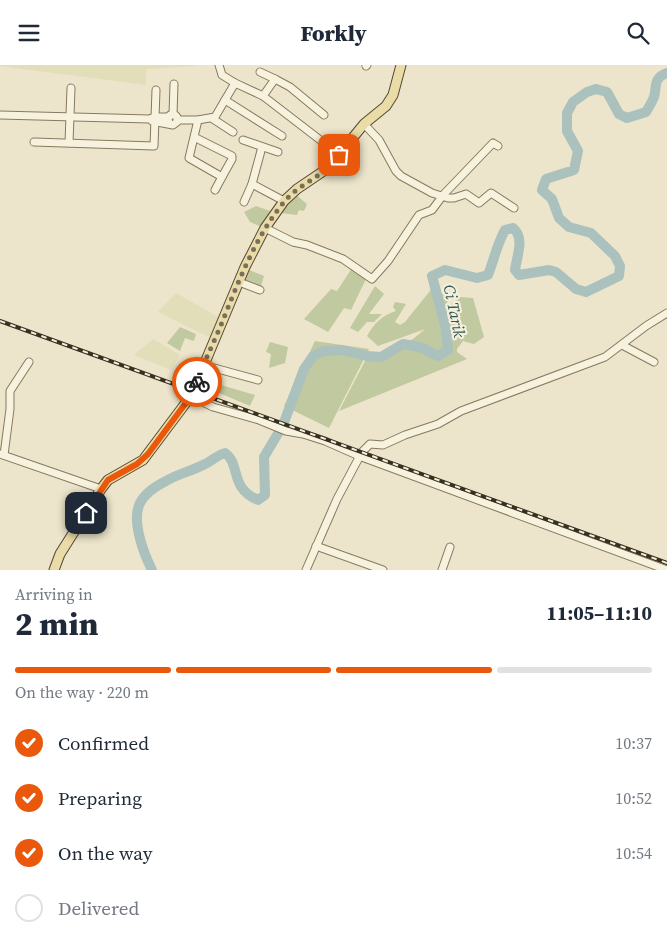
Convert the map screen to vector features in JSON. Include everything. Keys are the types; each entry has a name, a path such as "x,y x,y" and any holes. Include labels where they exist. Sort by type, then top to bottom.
{"main road":[{"path":"54,570 60,554 108,480 143,460 191,396 239,282 266,228 284,201 297,189 328,168 364,124 386,106 393,95 401,65"}],"street":[{"path":"219,65 222,75 263,96 339,155"},
{"path":"260,73 290,87 324,115"},
{"path":"263,96 276,79"},
{"path":"0,115 172,118 198,121 213,119 235,83"},
{"path":"172,118 174,84"},
{"path":"68,143 71,88"},
{"path":"34,142 152,147 154,144 153,119 156,90"},
{"path":"226,99 282,136"},
{"path":"213,119 232,132"},
{"path":"198,121 190,160 222,177"},
{"path":"364,124 379,139 398,173 423,188 451,199 466,194 479,203 491,193 514,208"},
{"path":"194,137 232,156 215,190"},
{"path":"243,139 278,152"},
{"path":"266,228 294,242 344,259 372,279 388,261 419,215 432,210 442,196 493,143 498,146"},
{"path":"244,202 252,184 262,147"},
{"path":"252,184 284,201"},
{"path":"239,282 260,290"},
{"path":"306,570 337,499 365,447 370,444 384,445 405,435 438,424 461,411 605,357 646,326 667,313"},
{"path":"622,345 654,362"},
{"path":"29,362 10,391 10,409 2,455 101,489"},
{"path":"203,365 258,380"},
{"path":"191,396 213,407 286,431 304,434 325,441 359,456 667,570"},
{"path":"316,546 383,570"},
{"path":"442,570 450,547"}],"shaded area":[{"path":"0,65 197,66 146,69 146,85"},
{"path":"176,293 220,318 211,338 158,312"},
{"path":"153,339 180,355 171,370 134,355"}],"green space":[{"path":"295,194 307,204 304,211 299,210 297,215 280,213"},
{"path":"256,206 273,212 264,228 250,222 244,212"},
{"path":"352,268 366,279 351,310 344,308 328,332 304,319 331,289 337,291"},
{"path":"247,269 264,276 260,289 242,281"},
{"path":"375,286 384,294 369,314 382,314 374,322 367,322 358,332 350,328"},
{"path":"434,286 449,300 438,316 460,297 473,298 484,337 474,344 463,341 457,352 467,359 339,411 366,359 413,339 425,329 378,346 367,336 379,320 396,311 393,307 395,302 406,304 395,322 400,325 405,322"},
{"path":"180,327 196,334 194,341 185,338 180,351 167,343"},
{"path":"315,341 369,349 329,428 284,406"},
{"path":"270,342 288,347 285,363 269,368 271,354 266,352"},
{"path":"210,377 214,377 214,383 255,395 250,406 205,387"}],"waterway":[{"name":"Ci Tarik","path":"152,570 142,547 137,519 140,503 148,493 158,485 208,463 225,453 233,463 239,483 243,489 258,500 265,495 264,457 283,425 304,369 313,356 324,351 342,350 381,357 403,344 420,347 438,356 448,350 445,325 432,276 445,270 477,278 488,275 505,230 513,228 519,237 515,270 519,275 549,270 556,272 576,289 586,292 619,276 620,266 615,256 591,233 569,227 559,218 552,199 542,190 546,179 574,170 578,151 567,131 567,113 573,102 587,92 596,89 607,92 619,114 627,118 646,112 654,97 659,77 667,73"}],"railway":[{"path":"0,321 667,563"}],"way so far":[{"path":"197,382 245,267 266,228 284,201 297,189 328,168 339,155"}],"route":[{"path":"86,513 108,480 143,460 191,396 197,382"}]}
